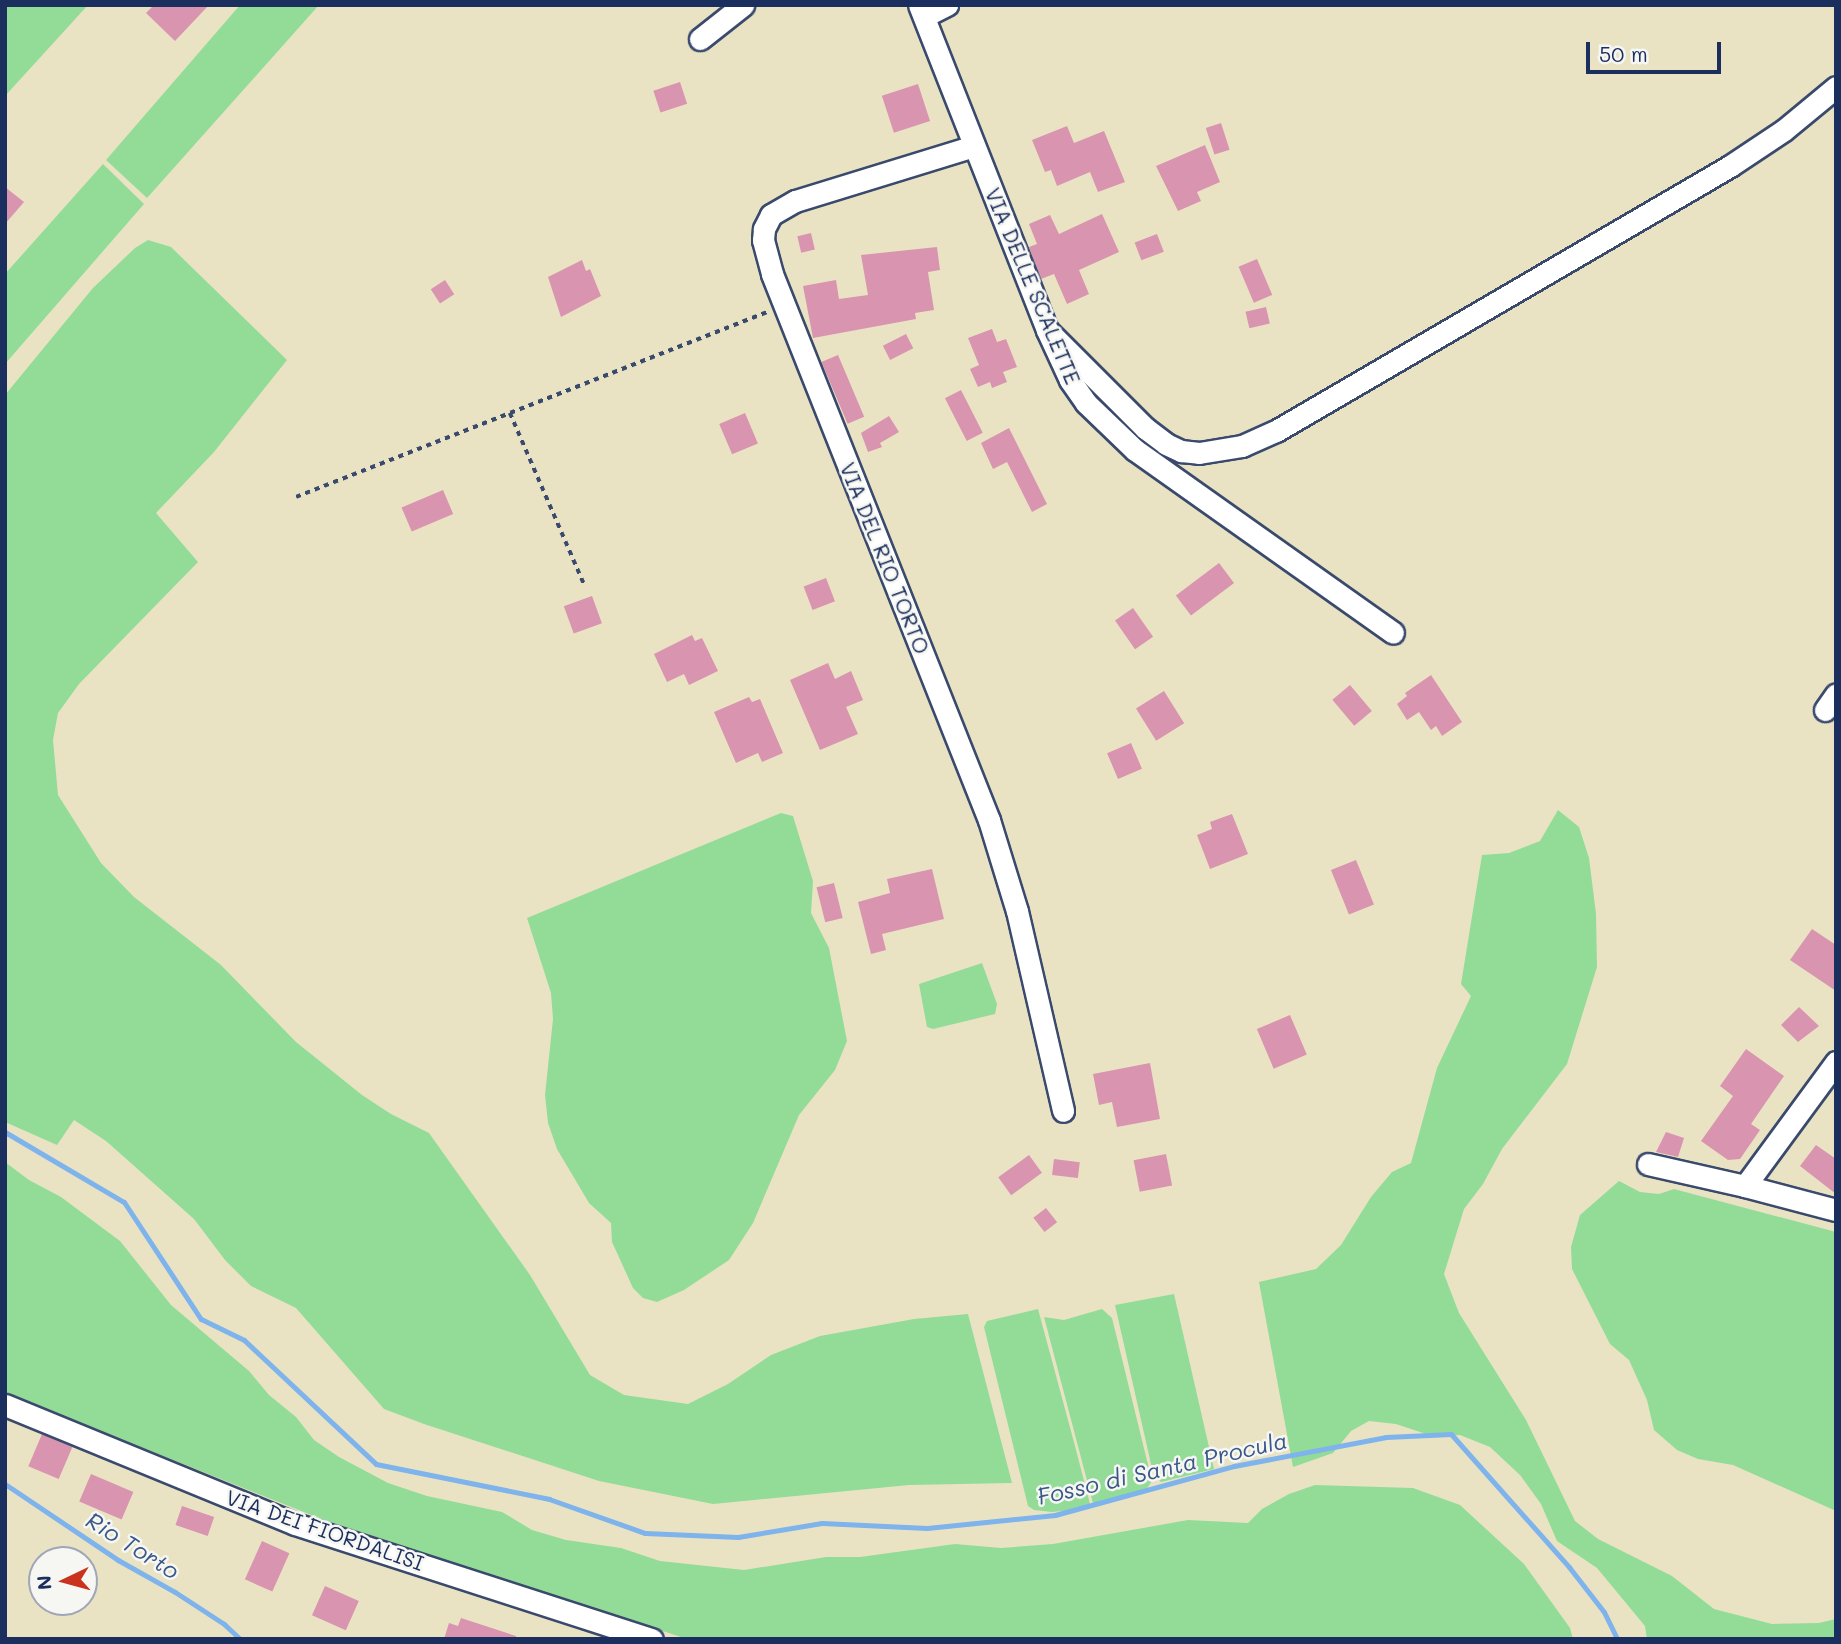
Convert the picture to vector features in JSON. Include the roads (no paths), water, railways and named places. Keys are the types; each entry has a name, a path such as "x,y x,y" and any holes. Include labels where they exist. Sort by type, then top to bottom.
{"street":[{"path":"700,40 743,5"},
{"path":"922,11 947,5"},
{"name":"VIA DELLE SCALETTE","path":"922,11 1047,330 1075,387 1093,412 1115,434 1393,633"},
{"path":"1047,330 1145,428 1166,444 1181,451 1199,453 1242,446 1276,431 1730,166 1784,130 1836,87"},
{"name":"VIA DEL RIO TORTO","path":"974,146 805,198 774,212 764,229 763,240 784,306 989,820 1017,911 1063,1111"},
{"path":"1745,1186 1836,1062"},
{"path":"1648,1164 1836,1210"},
{"name":"VIA DEI FIORDALISI","path":"5,1405 295,1524 652,1639"}],"waterway":[{"name":"Fosso di Santa Procula","path":"5,1132 124,1202 201,1319 244,1340 376,1464 549,1499 645,1533 738,1537 822,1523 927,1528 1055,1515 1234,1466 1386,1437 1451,1434 1569,1567 1604,1612 1617,1639"},
{"name":"Rio Torto","path":"5,1484 118,1560 224,1624 240,1639"}]}
